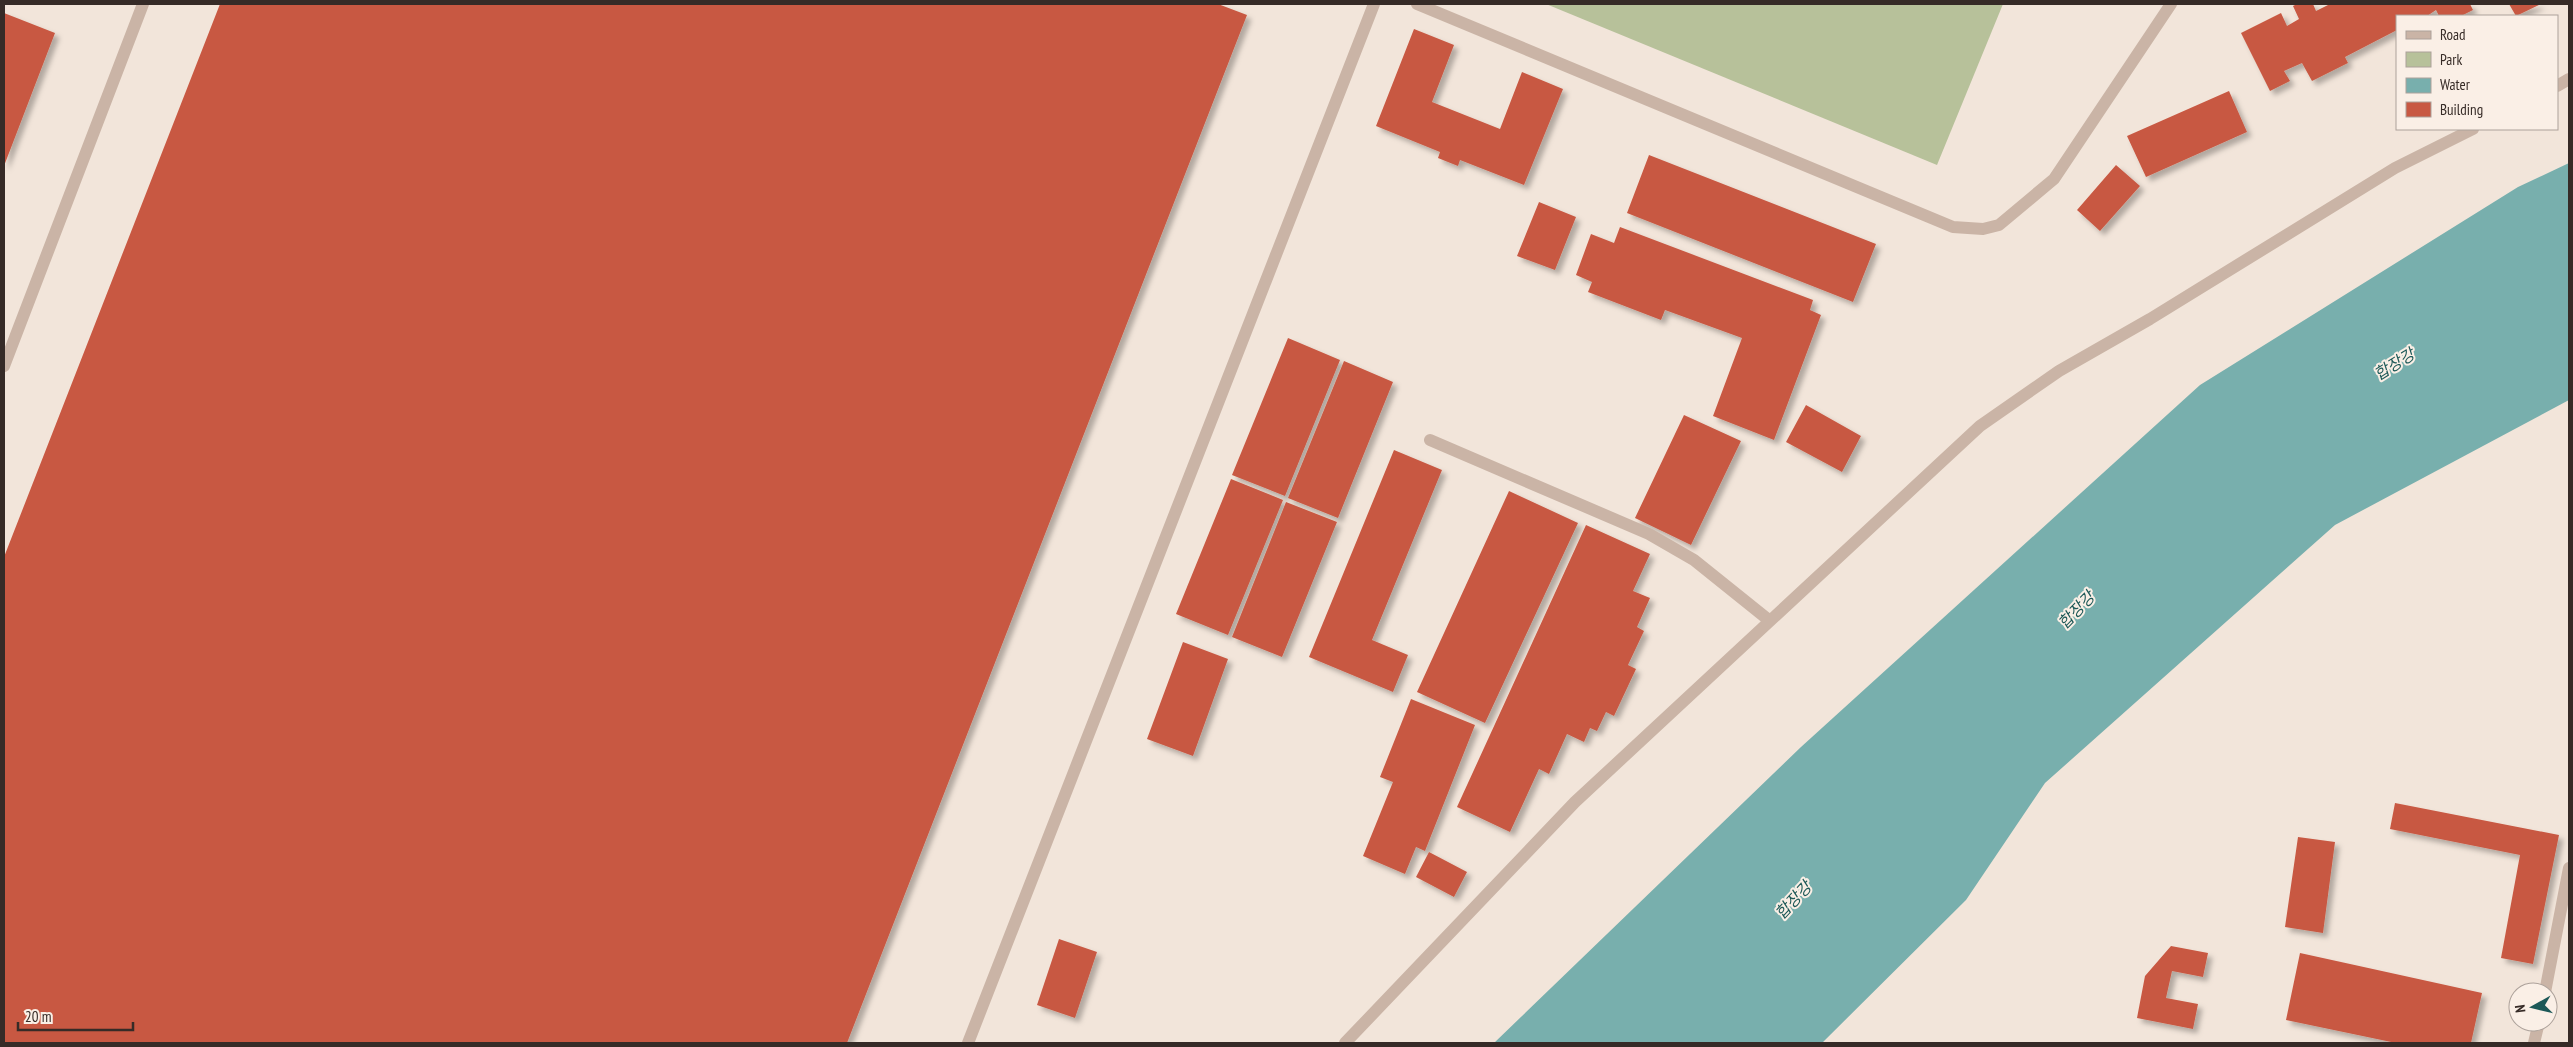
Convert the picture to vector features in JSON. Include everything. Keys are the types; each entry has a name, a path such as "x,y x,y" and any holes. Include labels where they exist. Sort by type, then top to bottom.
{"street":[{"path":"4,366 143,4"},
{"path":"968,1043 1374,4"},
{"path":"1417,4 1953,227 1983,229 1999,225 2054,179 2171,4"},
{"path":"2558,85 2569,79"},
{"path":"1346,1043 1575,802 1980,426 2059,372 2150,319 2395,168 2471,130"},
{"path":"1430,440 1649,534 1694,560 1770,621"},
{"path":"2547,982 2569,868"}],"green space":[{"path":"1546,4 2003,4 1937,165"}],"water":[{"name":"합장강","path":"2569,163 2569,400 2335,525 2045,783 1966,900 1822,1043 1494,1043 1801,747 2200,385 2518,187"}],"building":[{"path":"220,4 1218,4 1247,15 847,1043 4,1043 4,557"},
{"path":"2297,4 2313,4 2316,11 2330,4 2470,4 2473,10 2463,15 2438,15 2436,10 2428,15 2396,15 2396,31 2345,57 2348,63 2312,81 2302,63 2284,71 2290,81 2270,91 2241,33 2281,13 2287,26 2299,19 2293,6"},
{"path":"2509,4 2541,4 2518,15 2515,15"},
{"path":"4,13 55,33 4,166"},
{"path":"1414,29 1454,45 1432,102 1500,129 1522,72 1563,89 1524,185 1460,160 1458,166 1438,158 1440,152 1376,126"},
{"path":"2229,91 2247,132 2146,177 2127,136"},
{"path":"1649,155 1876,244 1853,302 1627,213"},
{"path":"2116,165 2140,186 2100,231 2077,210"},
{"path":"1539,202 1576,217 1555,270 1517,256"},
{"path":"1620,227 1813,300 1810,310 1821,315 1774,440 1713,416 1742,338 1665,310 1661,320 1588,292 1592,282 1576,275 1591,234 1614,243"},
{"path":"1288,338 1340,360 1285,496 1232,475"},
{"path":"1344,361 1393,382 1338,518 1288,498"},
{"path":"1806,405 1861,436 1842,472 1786,442"},
{"path":"1684,415 1741,441 1691,545 1635,518"},
{"path":"1394,450 1442,470 1372,640 1408,655 1393,692 1309,657"},
{"path":"1231,479 1283,500 1228,635 1176,614"},
{"path":"1509,491 1578,523 1485,723 1417,692"},
{"path":"1286,502 1337,522 1282,657 1232,637"},
{"path":"1586,525 1650,554 1633,591 1650,598 1637,627 1644,631 1628,665 1636,669 1614,716 1606,712 1597,731 1590,728 1584,742 1567,734 1549,774 1539,769 1510,832 1457,807"},
{"path":"1183,642 1228,659 1193,756 1147,739"},
{"path":"1411,699 1475,725 1425,851 1416,847 1405,874 1363,856 1393,782 1380,777"},
{"path":"2395,803 2559,835 2533,964 2501,958 2520,855 2390,829"},
{"path":"2298,837 2335,842 2323,933 2285,927"},
{"path":"1429,852 1467,872 1454,897 1416,877"},
{"path":"1059,939 1097,952 1075,1018 1037,1005"},
{"path":"2171,946 2208,953 2203,977 2172,971 2166,998 2198,1004 2193,1029 2137,1018 2145,976"},
{"path":"2300,953 2482,993 2471,1043 2396,1043 2286,1020"}]}
